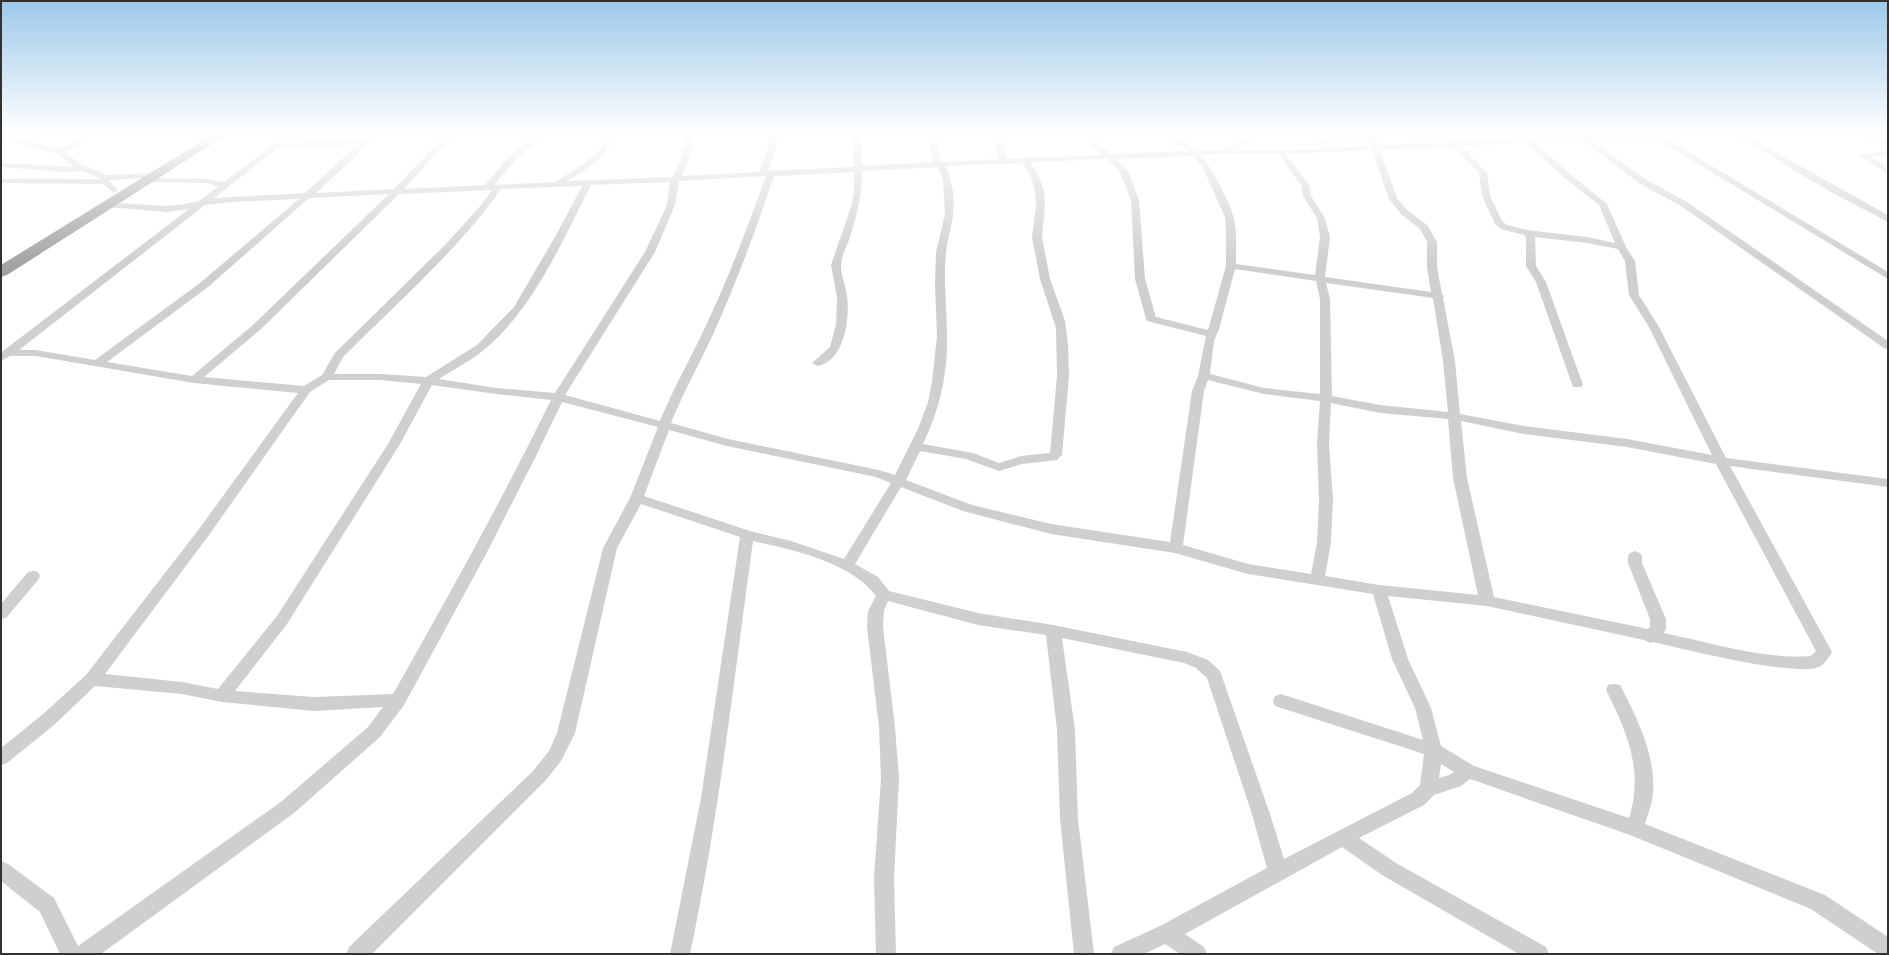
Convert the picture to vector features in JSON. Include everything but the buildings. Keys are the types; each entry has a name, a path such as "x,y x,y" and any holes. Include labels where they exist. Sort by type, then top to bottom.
{"highway":[{"path":"1,262 108,183 142,178"},
{"path":"1,272 145,178"}],"street":[{"path":"99,178 108,183"},
{"path":"154,178 227,184"},
{"path":"4,355 236,178"},
{"path":"98,363 204,285 327,178"},
{"path":"194,380 257,327 409,178"},
{"path":"327,377 331,367 339,355 448,247 485,206 500,178"},
{"path":"556,185 568,178"},
{"path":"107,204 167,209 185,207 203,202 232,199 712,178"},
{"path":"356,954 490,826 539,776 555,756 566,733 610,548 637,498 674,401 713,322 742,257 766,178"},
{"path":"818,362 835,348 838,338 842,297 836,266 855,207 858,191 858,178"},
{"path":"847,565 898,482 924,429 934,402 938,382 942,336 940,286 941,252 949,214 946,178"},
{"path":"915,446 965,455 999,467 1021,460 1053,457 1056,455 1063,377 1061,329 1057,308 1046,279 1036,228 1040,212 1039,193 1035,178"},
{"path":"1126,178 1134,200 1140,279 1150,319 1212,334"},
{"path":"1176,548 1198,391 1204,376 1209,341 1231,266 1231,230 1229,217 1212,178"},
{"path":"1299,178 1305,185 1307,196 1321,218 1325,237 1319,273 1325,299 1327,377 1323,444 1326,500 1324,543 1317,580"},
{"path":"1385,178 1393,199 1404,212 1424,227 1432,242 1432,267 1449,361 1460,478 1487,601"},
{"path":"1484,178 1486,196 1498,222 1504,227 1527,234 1586,240 1621,247"},
{"path":"1,758 48,720 92,679 204,532 306,390 327,377 380,377 428,381 496,391 558,397 727,442 879,474 968,508 1051,529 1176,548 1248,569 1379,590 1487,601 1650,637 1765,660 1803,663 1814,662 1824,652 1790,586 1721,461 1654,327 1634,295 1630,261 1621,247 1603,204 1570,178"},
{"path":"1639,178 1684,204 1758,254 1888,346"},
{"path":"1724,178 1888,276"},
{"path":"1813,178 1888,219"},
{"path":"84,954 288,808 374,732 398,700 478,556 530,456 558,397 650,252 671,205 675,180"},
{"path":"1,181 108,183"},
{"path":"222,696 282,620 394,444 428,381 481,347 518,309 560,237 587,184"},
{"path":"1527,234 1530,238 1531,266 1542,282 1577,385"},
{"path":"1231,266 1438,296"},
{"path":"4,355 36,353 194,380 306,390"},
{"path":"1204,376 1264,391 1325,398 1380,409 1454,416 1524,430 1627,443 1721,461 1888,483"},
{"path":"637,498 746,535 786,544 847,565 873,581 884,595 978,619 1187,658 1202,664 1209,669 1214,676 1260,811 1278,873"},
{"path":"680,954 709,809 746,535"},
{"path":"1635,556 1635,563 1658,619 1658,629 1650,637"},
{"path":"1,614 33,576"},
{"path":"1379,590 1400,659 1425,714 1429,727 1433,750 1432,770 1428,789"},
{"path":"884,595 876,611 874,627 887,727 890,778 884,878 886,954"},
{"path":"1053,632 1066,730 1069,819 1084,954"},
{"path":"92,679 182,688 222,696 314,704 398,700"},
{"path":"1614,690 1630,721 1641,753 1644,793 1635,828"},
{"path":"1281,700 1433,750 1468,771 1635,828 1818,902 1888,949"},
{"path":"1121,954 1167,933 1343,837 1418,799 1428,789 1455,781 1468,771"},
{"path":"1343,837 1389,869 1539,954"},
{"path":"1,870 47,905 71,954"},
{"path":"1167,933 1197,954"}]}
